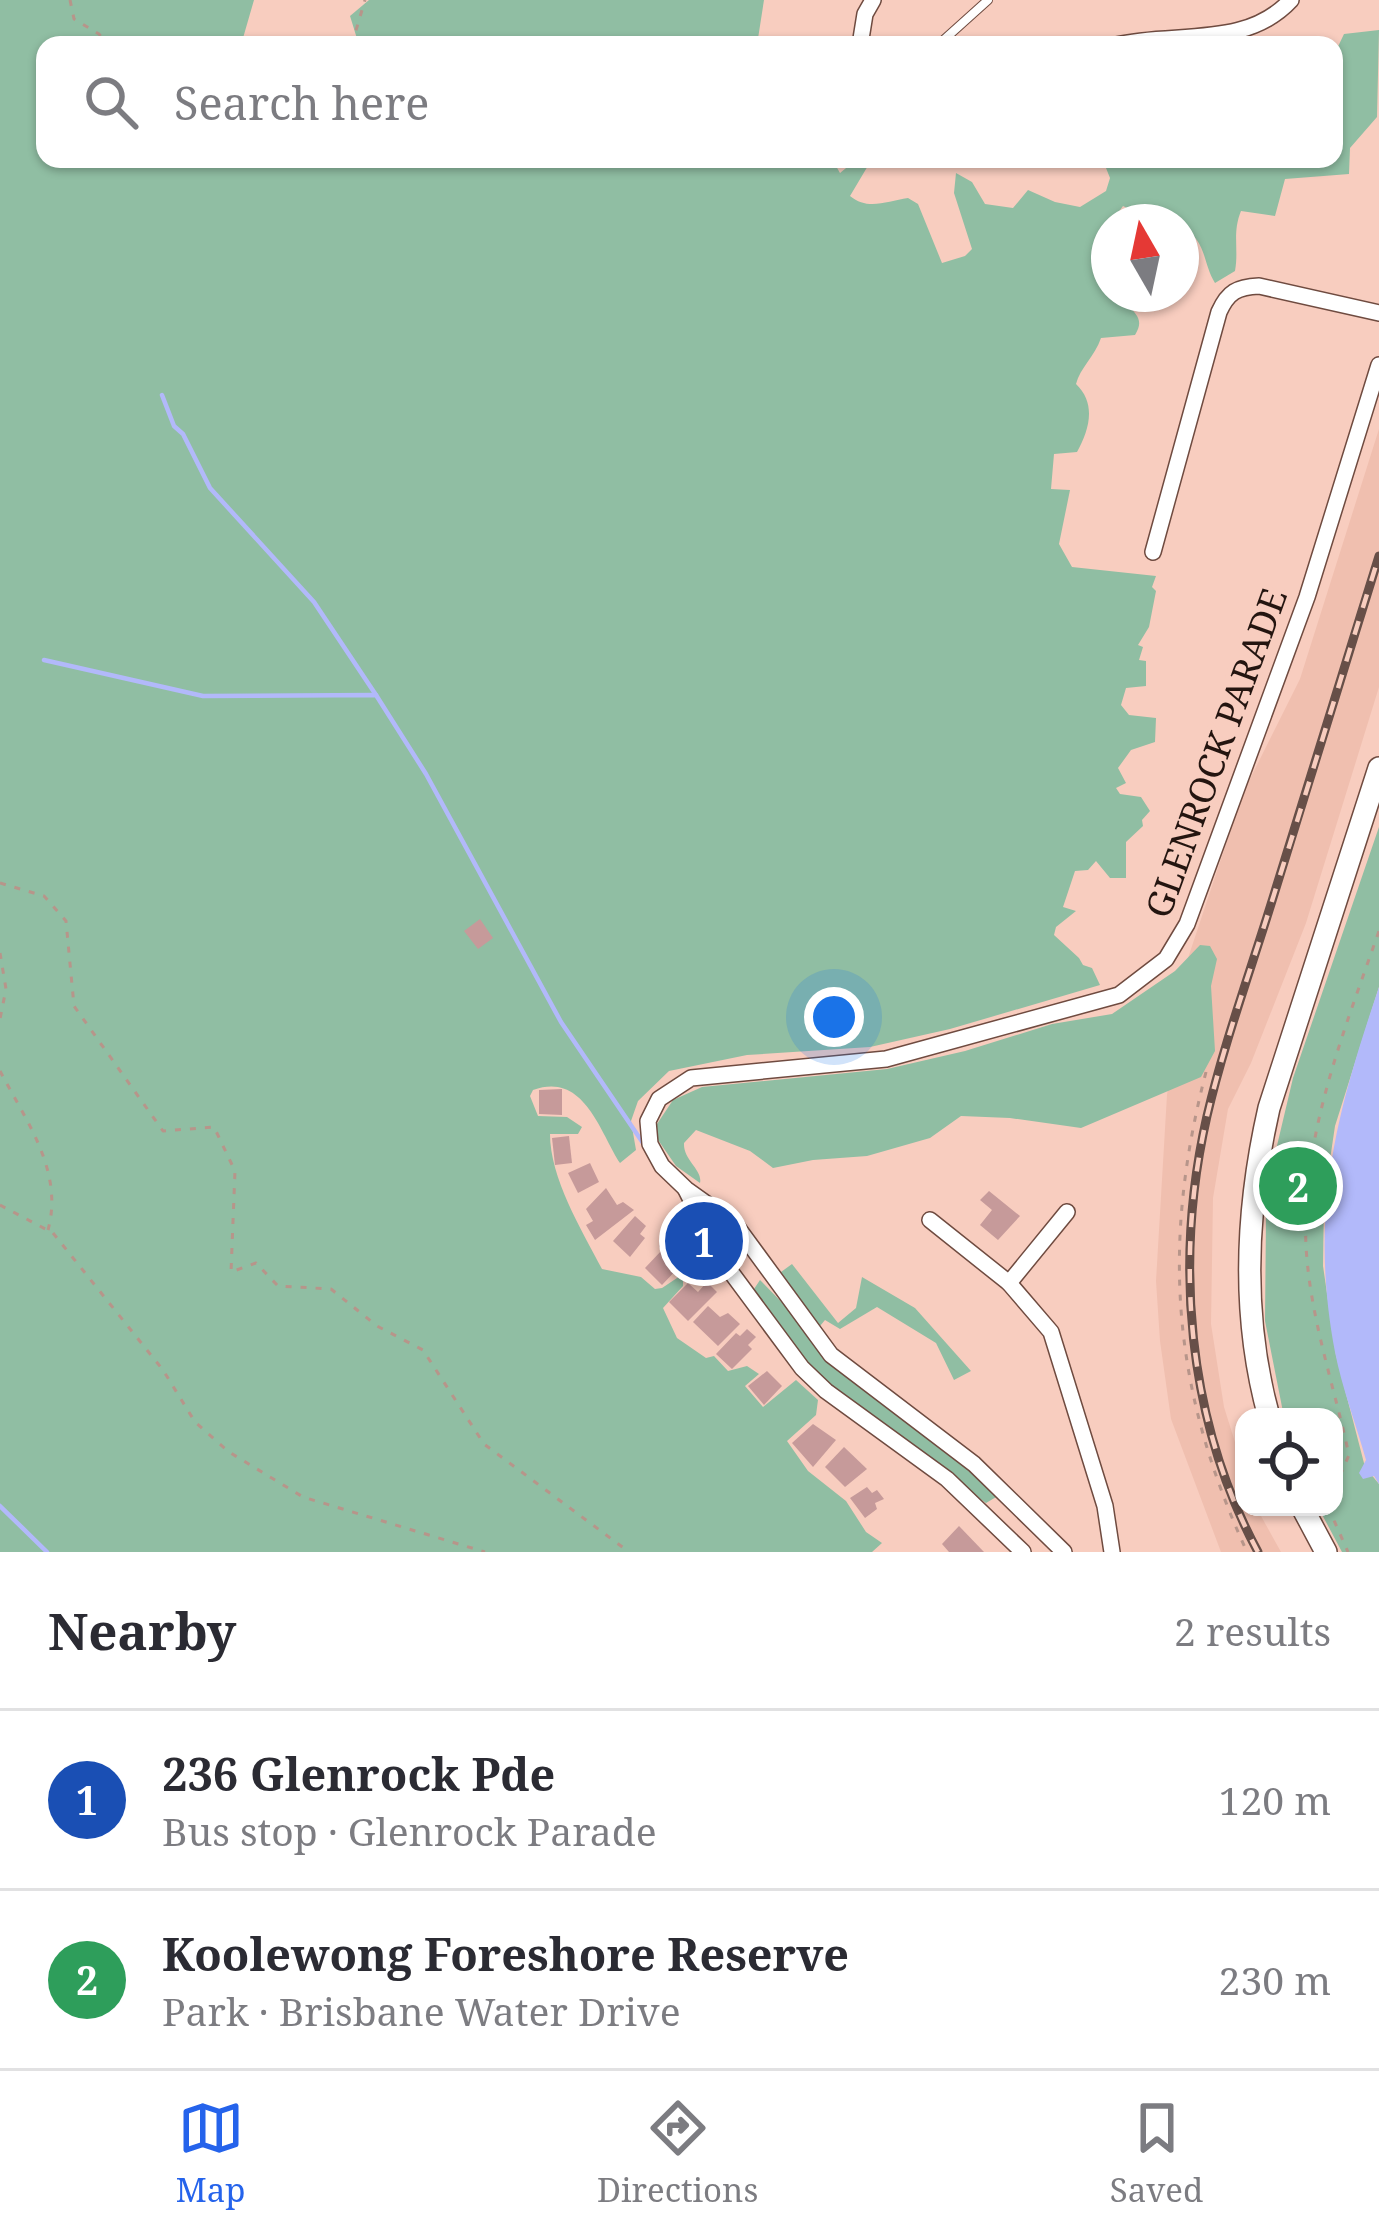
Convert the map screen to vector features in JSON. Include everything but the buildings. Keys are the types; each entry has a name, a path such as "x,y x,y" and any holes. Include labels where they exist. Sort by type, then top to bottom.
{"main road":[{"path":"1267,1408 1250,1292 1259,1153 1269,1108 1379,768"},
{"path":"1307,1516 1326,1552"}],"street":[{"path":"861,36 873,0"},
{"path":"1194,36 1263,23 1291,0"},
{"path":"1153,552 1226,296 1240,287 1259,286 1379,313"},
{"name":"GLENROCK PARADE","path":"1064,1552 974,1464 831,1355 735,1224 662,1166 648,1136 654,1105 680,1082 871,1062 1119,995 1166,958 1187,924 1306,597 1379,365"},
{"name":"GLENROCK PARADE","path":"686,1189 719,1256 802,1368 826,1391 947,1479 1022,1552"},
{"path":"1009,1283 1067,1211"},
{"path":"930,1220 1009,1283 1051,1332 1105,1506 1112,1552"}],"lane":[{"path":"948,36 988,0"}],"path":[{"path":"70,0 74,19 101,36"},
{"path":"357,36 365,0"},
{"path":"0,883 44,896 66,920 74,1006 163,1131 214,1127 235,1172 231,1272 256,1263 278,1286 331,1289 377,1326 423,1350 484,1444 629,1552"},
{"path":"1336,1408 1322,1356 1306,1245 1312,1151 1334,1061 1379,931"},
{"path":"0,953 6,989 0,1019"},
{"path":"0,1071 48,1163 54,1207 47,1230"},
{"path":"1206,1072 1183,1198 1180,1306 1186,1370 1208,1459 1247,1552"},
{"path":"0,1205 47,1230 163,1370 195,1422 230,1451 303,1497 485,1552"},
{"path":"1343,1433 1349,1455 1343,1469"},
{"path":"1332,1516 1348,1552"}],"shaded area":[{"path":"1379,429 1379,687 1306,923 1228,1109 1213,1198 1211,1324 1224,1407 1235,1442 1235,1516 1261,1516 1281,1552 1221,1552 1171,1419 1160,1341 1156,1281 1167,1095 1188,958 1243,793 1300,679"}],"green space":[{"path":"0,0 254,0 244,36 36,36 36,168 837,168 840,173 846,168 867,168 850,196 871,204 908,198 918,204 942,263 972,249 954,193 956,173 972,182 985,204 1013,208 1028,190 1080,207 1106,191 1110,178 1106,168 1343,168 1343,36 1379,30 1377,117 1350,148 1349,174 1285,179 1275,216 1241,211 1235,271 1215,283 1199,244 1199,204 1091,204 1091,312 1134,312 1139,326 1135,335 1101,338 1076,384 1089,409 1077,452 1054,454 1051,489 1070,490 1059,544 1072,567 1156,576 1149,627 1138,645 1143,647 1139,660 1146,661 1146,686 1126,688 1121,705 1129,715 1156,718 1155,742 1131,750 1118,768 1126,783 1116,788 1120,794 1141,797 1150,811 1143,826 1126,842 1126,878 1110,878 1096,861 1088,870 1075,871 1063,907 1076,911 1056,927 1054,935 1083,965 1092,968 1100,985 870,1047 747,1055 669,1071 638,1101 631,1121 636,1150 620,1163 578,1097 551,1086 533,1090 530,1096 538,1116 567,1117 582,1127 578,1134 550,1134 551,1151 568,1203 602,1269 641,1277 655,1289 683,1274 683,1286 663,1308 677,1338 706,1358 714,1356 728,1371 747,1366 759,1374 745,1386 763,1407 796,1380 818,1400 816,1415 787,1441 808,1471 846,1501 866,1532 882,1543 872,1552 0,1552"},
{"path":"369,0 764,0 758,36 356,36 350,16"},
{"path":"1379,827 1379,987 1335,1126 1324,1200 1323,1266 1336,1355 1365,1467 1379,1484 1379,1552 1342,1552 1323,1516 1343,1516 1343,1408 1282,1408 1265,1321 1271,1171 1293,1078"},
{"path":"1200,945 1210,946 1217,959 1211,986 1215,1051 1201,1077 1081,1128 961,1116 930,1138 867,1156 773,1168 750,1151 696,1130 684,1143 700,1183 676,1166 656,1137 655,1127 673,1100 702,1087 887,1069 1052,1024 1112,1014 1175,971"},
{"path":"792,1264 838,1323 856,1308 862,1277 915,1308 971,1371 954,1380 936,1343 877,1307 840,1329 825,1320 810,1338 830,1362 1003,1493 986,1503 823,1386 754,1289 760,1280 796,1317 804,1310 781,1272"}],"water":[{"path":"1379,987 1379,1484 1374,1476 1363,1479 1359,1473 1366,1460 1335,1352 1325,1255 1326,1210 1339,1123"}],"waterway":[{"path":"162,395 210,488 314,602 376,695"},
{"path":"44,660 203,696 376,695 426,774 561,1022 643,1143"},
{"path":"0,1506 47,1552"}],"railway":[{"path":"1258,1552 1215,1449 1202,1394 1190,1283 1197,1171 1222,1059 1379,556"}],"place":[{"name":"Koolewong Foreshore Reserve","path":"1298,1186"},
{"name":"236 Glenrock Pde","path":"704,1241"}]}
